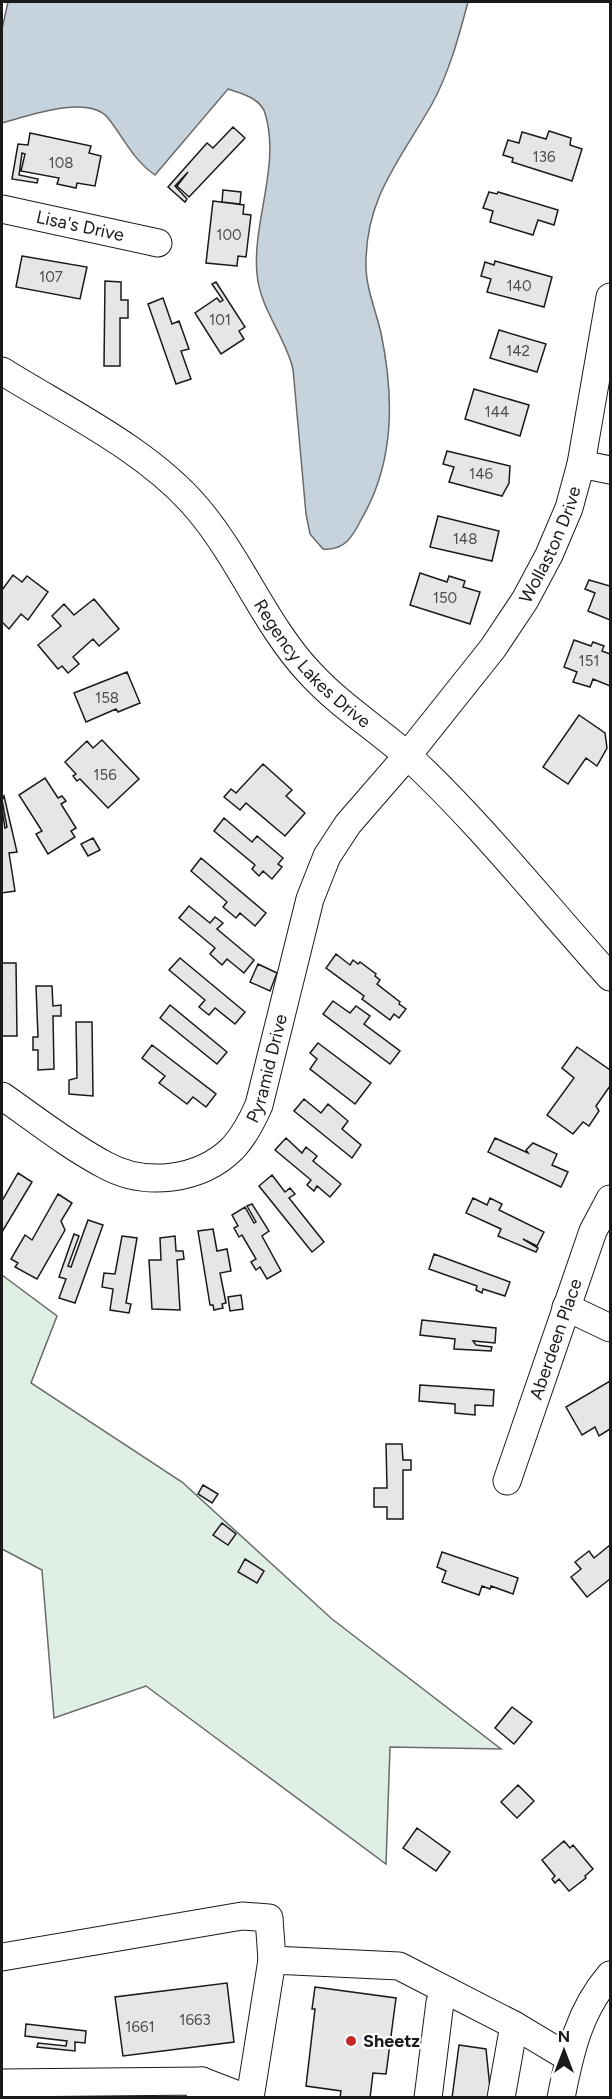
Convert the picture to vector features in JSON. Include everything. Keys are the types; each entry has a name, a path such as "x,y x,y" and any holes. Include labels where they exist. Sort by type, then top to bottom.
{"street":[{"name":"Lisa's Drive","path":"2,209 158,243"},
{"name":"Wollaston Drive","path":"408,756 493,648 525,600 549,555 569,508 581,464 610,297"},
{"name":"Regency Lakes Drive","path":"2,371 132,451 196,506 222,539 298,660 329,694 408,756 448,797 610,977"},
{"path":"581,464 610,470"},
{"name":"Pyramid Drive","path":"2,1096 105,1166 128,1174 147,1178 176,1177 199,1170 232,1148 249,1127 259,1105 310,899 327,856 348,824 408,756"},
{"name":"Aberdeen Place","path":"507,1481 593,1231 610,1199"},
{"path":"566,1307 610,1328"},
{"path":"2,1957 242,1916 269,1918 272,1960 248,2097 201,2089 2,2083"},
{"path":"272,1960 399,1966 514,2025 569,2058"},
{"path":"561,2097 569,2058 582,2017 599,1988 610,1976"},
{"path":"428,2097 440,2002 449,1992"},
{"path":"501,2097 514,2025"}],"green space":[{"path":"2,1275 57,1316 31,1383 182,1482 332,1619 501,1749 390,1747 386,1864 146,1686 54,1718 42,1570 2,1549"}],"shaded area":[{"path":"8,2 468,2 444,80 387,180 371,220 367,242 366,274 385,357 389,428 381,474 373,496 355,531 343,545 323,549 310,534 306,514 293,369 259,287 258,234 270,153 269,133 263,108 249,97 228,89 155,175 141,163 108,118 99,111 73,107 42,112 2,123 2,29"}],"building":[{"path":"233,127 245,138 189,197 177,186 188,172 175,186 187,199 185,202 168,187 207,143 213,148"},
{"path":"549,131 571,138 570,145 582,149 572,181 512,162 513,158 503,155 508,140 519,143 522,132 546,139"},
{"path":"30,133 91,146 89,153 101,156 95,186 77,183 76,188 57,184 59,178 21,171 25,154 22,153 19,175 38,179 37,183 12,179 18,144 28,145"},
{"path":"223,190 241,192 240,204 222,202"},
{"path":"489,192 497,194 498,192 558,210 554,225 538,220 533,235 490,222 493,211 483,208"},
{"path":"213,201 244,205 243,214 251,215 246,257 238,256 237,266 206,263"},
{"path":"22,256 87,267 80,299 16,287"},
{"path":"495,261 552,277 544,307 487,292 491,279 481,276 485,262 494,265"},
{"path":"105,281 121,282 121,300 128,300 128,318 120,318 120,366 104,366"},
{"path":"216,282 245,327 239,331 244,339 221,354 195,313 217,298 220,302 223,300 212,284"},
{"path":"163,298 172,324 179,321 189,349 181,351 191,379 176,384 148,304"},
{"path":"499,330 546,344 537,372 490,358"},
{"path":"474,389 529,405 520,436 465,419"},
{"path":"447,451 510,466 509,483 502,496 449,482 454,467 443,464"},
{"path":"438,516 499,531 492,561 430,547"},
{"path":"420,573 447,582 449,576 465,581 463,587 480,592 470,624 410,605"},
{"path":"13,575 22,582 27,576 48,592 28,620 21,614 9,629 2,622 2,590"},
{"path":"589,580 610,586 610,620 588,611 595,593 585,589"},
{"path":"94,599 119,629 99,646 93,639 73,657 79,664 68,673 62,666 58,669 38,645 61,626 52,616 64,604 74,615"},
{"path":"574,640 591,646 593,642 604,646 602,651 610,654 610,686 593,679 590,687 573,682 577,672 564,667"},
{"path":"127,672 140,703 118,712 116,709 86,722 74,693"},
{"path":"579,715 605,733 607,748 597,766 586,758 568,784 543,767"},
{"path":"102,740 139,779 108,808 80,779 77,781 73,776 76,774 65,762 87,741 93,748"},
{"path":"263,764 292,790 286,796 305,813 285,836 246,803 240,810 224,797 231,789 236,793"},
{"path":"45,778 58,798 62,796 66,801 61,804 76,828 71,831 75,837 48,854 36,834 42,831 19,795"},
{"path":"4,796 17,852 9,853 15,891 2,893 2,809 5,828 7,827 2,800"},
{"path":"224,818 252,842 257,836 283,858 278,864 282,867 272,879 263,871 259,876 252,869 255,865 214,831"},
{"path":"93,838 100,850 88,856 81,844"},
{"path":"201,858 266,913 255,926 240,913 236,918 223,907 227,902 191,871"},
{"path":"189,906 210,923 215,917 223,923 217,929 254,960 244,973 227,959 222,965 210,954 215,948 179,918"},
{"path":"336,954 350,965 353,960 358,964 360,962 376,974 375,976 380,980 377,984 406,1009 399,1018 394,1014 390,1020 362,999 364,996 326,968"},
{"path":"180,958 245,1012 235,1024 215,1008 209,1015 199,1007 205,1000 169,970"},
{"path":"2,963 16,963 17,1036 2,1036"},
{"path":"258,964 277,973 270,991 250,982"},
{"path":"36,986 52,986 53,1006 61,1005 61,1016 53,1016 54,1069 38,1070 38,1050 33,1050 33,1037 38,1037"},
{"path":"333,1001 350,1013 356,1006 370,1016 364,1024 400,1051 390,1064 323,1014"},
{"path":"170,1005 227,1052 217,1064 160,1018"},
{"path":"76,1022 92,1022 93,1096 69,1094 69,1080 77,1078"},
{"path":"318,1043 371,1083 355,1104 310,1069 317,1059 310,1053"},
{"path":"152,1045 216,1094 206,1107 193,1097 187,1104 159,1083 165,1076 142,1058"},
{"path":"577,1047 610,1070 610,1086 596,1106 599,1111 589,1126 583,1122 573,1134 547,1115 574,1078 562,1068"},
{"path":"304,1099 321,1113 328,1104 348,1121 342,1129 361,1145 352,1158 294,1111"},
{"path":"286,1138 302,1153 306,1147 317,1156 313,1161 341,1184 330,1197 317,1186 314,1191 307,1185 311,1180 275,1150"},
{"path":"495,1138 528,1153 526,1150 533,1143 557,1154 552,1165 568,1172 561,1187 488,1152"},
{"path":"18,1173 32,1182 2,1232 2,1201"},
{"path":"272,1175 285,1192 290,1188 295,1194 289,1198 324,1242 312,1252 259,1186"},
{"path":"58,1194 72,1203 61,1221 65,1230 37,1279 15,1267 18,1263 11,1259 25,1235 32,1240"},
{"path":"473,1198 487,1205 490,1198 502,1204 499,1210 544,1232 537,1246 523,1239 538,1248 536,1252 498,1236 501,1229 466,1213"},
{"path":"252,1204 269,1231 262,1236 281,1271 267,1279 260,1267 256,1270 251,1262 256,1259 242,1235 239,1237 234,1228 238,1226 232,1215 245,1207 254,1223 256,1222 247,1206"},
{"path":"88,1220 103,1225 75,1303 59,1298 66,1279 59,1277 74,1234 79,1236 68,1266 71,1267"},
{"path":"213,1229 217,1251 227,1249 231,1271 220,1273 226,1303 222,1304 223,1308 214,1310 213,1305 210,1305 198,1231"},
{"path":"122,1236 137,1238 126,1303 131,1304 129,1313 110,1310 113,1289 102,1287 104,1273 115,1274"},
{"path":"175,1236 176,1251 183,1251 184,1259 177,1260 180,1310 152,1309 149,1260 161,1260 160,1238"},
{"path":"434,1254 510,1282 505,1296 483,1289 482,1293 476,1290 477,1286 429,1269"},
{"path":"241,1295 243,1309 230,1311 228,1297"},
{"path":"422,1320 496,1328 495,1343 473,1341 476,1345 492,1347 491,1351 454,1349 455,1339 420,1335"},
{"path":"610,1381 610,1429 599,1436 595,1427 582,1435 566,1407"},
{"path":"420,1385 494,1390 493,1406 475,1405 475,1415 455,1413 455,1404 419,1401"},
{"path":"386,1444 402,1444 403,1460 411,1460 411,1470 403,1470 403,1519 387,1519 387,1507 374,1507 374,1488 387,1488"},
{"path":"203,1485 218,1494 212,1503 198,1494"},
{"path":"222,1523 236,1534 228,1545 213,1535"},
{"path":"610,1545 610,1579 587,1597 571,1577 581,1569 575,1562 589,1551 594,1558"},
{"path":"442,1552 518,1578 513,1594 491,1586 490,1589 482,1586 479,1595 442,1582 446,1571 437,1567"},
{"path":"245,1559 264,1571 257,1583 238,1572"},
{"path":"512,1707 532,1722 514,1744 495,1728"},
{"path":"518,1785 534,1801 517,1818 501,1802"},
{"path":"417,1828 450,1852 436,1871 403,1848"},
{"path":"564,1841 570,1848 573,1845 593,1869 585,1876 586,1878 569,1891 559,1879 555,1883 552,1879 555,1876 542,1860"},
{"path":"227,1983 234,2042 123,2056 115,1997"},
{"name":"Sheetz","path":"315,1987 396,1998 386,2074 373,2073 370,2098 340,2098 341,2091 306,2086 315,2009 312,2009"},
{"path":"26,2024 86,2031 85,2043 75,2042 75,2051 37,2047 38,2043 66,2046 67,2041 25,2036"},
{"path":"459,2045 486,2049 491,2098 452,2098"}],"place":[{"name":"Sheetz","path":"351,2041"}]}
